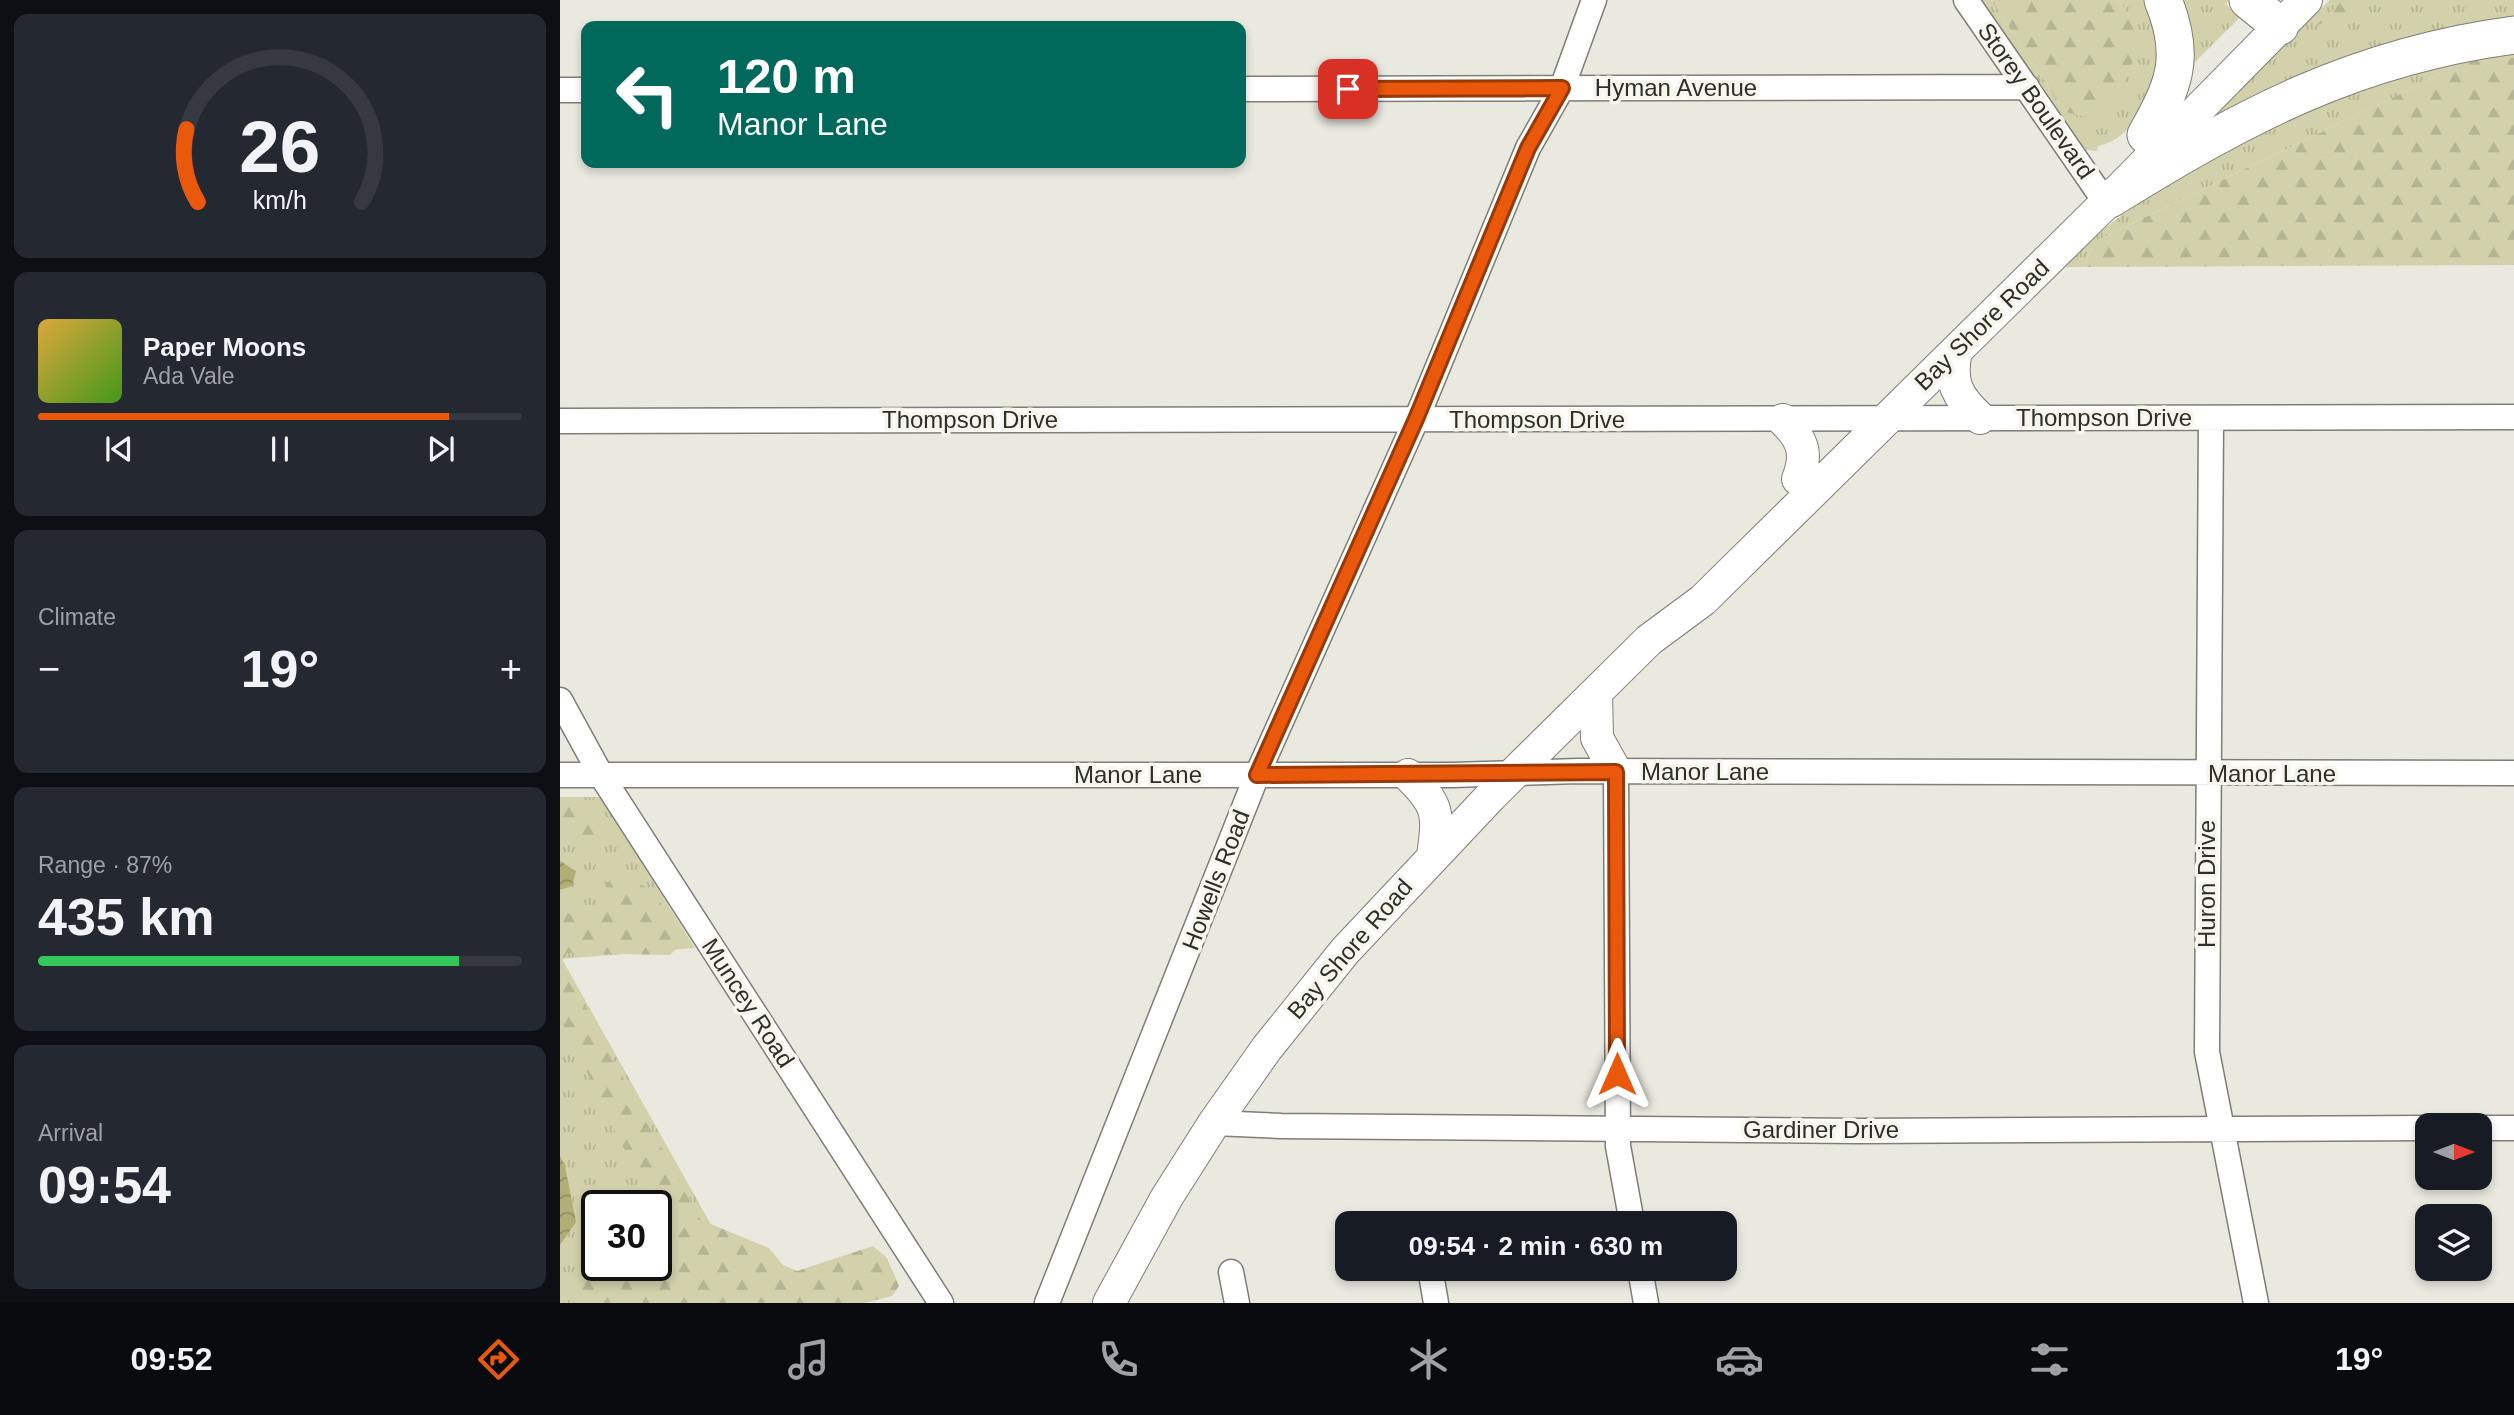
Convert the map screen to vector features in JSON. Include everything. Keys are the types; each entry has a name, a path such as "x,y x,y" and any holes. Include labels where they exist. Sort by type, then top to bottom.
{"highway":[{"path":"2146,135 2164,101 2177,64 2176,36 2163,0"},
{"path":"2104,196 2297,94 2419,53 2514,35"}],"main road":[{"name":"Bay Shore Road","path":"1649,640 1703,600 1873,419 2104,196 2146,135 2269,11 2306,0"},
{"name":"Bay Shore Road","path":"1109,1303 1154,1218 1214,1123 1267,1048 1371,920 1649,640 1689,587 1798,479 1956,351 2104,196 2269,11"},
{"path":"1956,351 1952,376 1954,387 1961,399 1980,418"},
{"path":"1783,420 1798,436 1804,452 1798,479"},
{"path":"1596,693 1597,738 1616,772"},
{"path":"1408,775 1426,792 1436,808 1433,856"}],"street":[{"name":"Howells Road","path":"1047,1303 1257,775 1416,419 1528,148 1562,88 1594,0"},
{"name":"Storey Boulevard","path":"1966,0 2104,196"},
{"name":"Hyman Avenue","path":"1246,89 2027,87"},
{"path":"560,90 581,90"},
{"name":"Thompson Drive","path":"560,421 2514,417"},
{"name":"Huron Drive","path":"2211,418 2207,1052 2256,1303"},
{"name":"Muncey Road","path":"560,701 601,775 942,1303"},
{"path":"1616,772 1618,1146 1630,1211"},
{"name":"Manor Lane","path":"560,775 2514,773"},
{"name":"Gardiner Drive","path":"1214,1123 1618,1129 2415,1128"},
{"path":"2492,1128 2514,1128"},
{"path":"1231,1272 1237,1303"},
{"path":"1432,1281 1436,1303"},
{"path":"1642,1281 1646,1303"}],"green space":[{"path":"1982,0 1991,0 2065,112 2130,17 2118,0 2151,0 2168,62 2132,124 2111,142 2098,146 2097,151 2087,150 2069,131"},
{"path":"1991,0 2118,0 2130,17 2138,47 2116,103 2090,118 2065,112"},
{"path":"2168,0 2229,0 2226,4 2239,18 2189,68"},
{"path":"2330,0 2514,0 2514,25 2174,144"},
{"path":"2343,0 2379,0 2315,26"},
{"path":"2514,47 2514,58 2467,58 2427,81 2096,241 2083,267 2060,267 2115,220 2214,153 2211,147 2282,109 2344,83 2400,66 2458,54"},
{"path":"2467,58 2514,58 2514,265 2083,267 2096,241 2427,81"},
{"path":"560,797 600,797 695,948 562,959 755,1303 560,1303"},
{"path":"560,803 586,803 604,830 589,840 572,840 560,836"},
{"path":"625,877 652,890 679,930 682,943 670,955 567,953 561,964 701,1220 769,1248 783,1265 797,1271 873,1246 887,1258 899,1286 892,1296 865,1303 580,1303 578,1277 581,1273 581,1281 672,1281 672,1190 656,1190 622,1146 560,1015 560,909 572,915 599,909 607,882"}],"water":[{"path":"560,861 576,871 572,886 560,890"},
{"path":"560,1156 565,1166 576,1222 560,1245"}],"route":[{"path":"1348,89 1562,88 1528,148 1416,419 1257,775 1616,772 1617,1074"}]}
